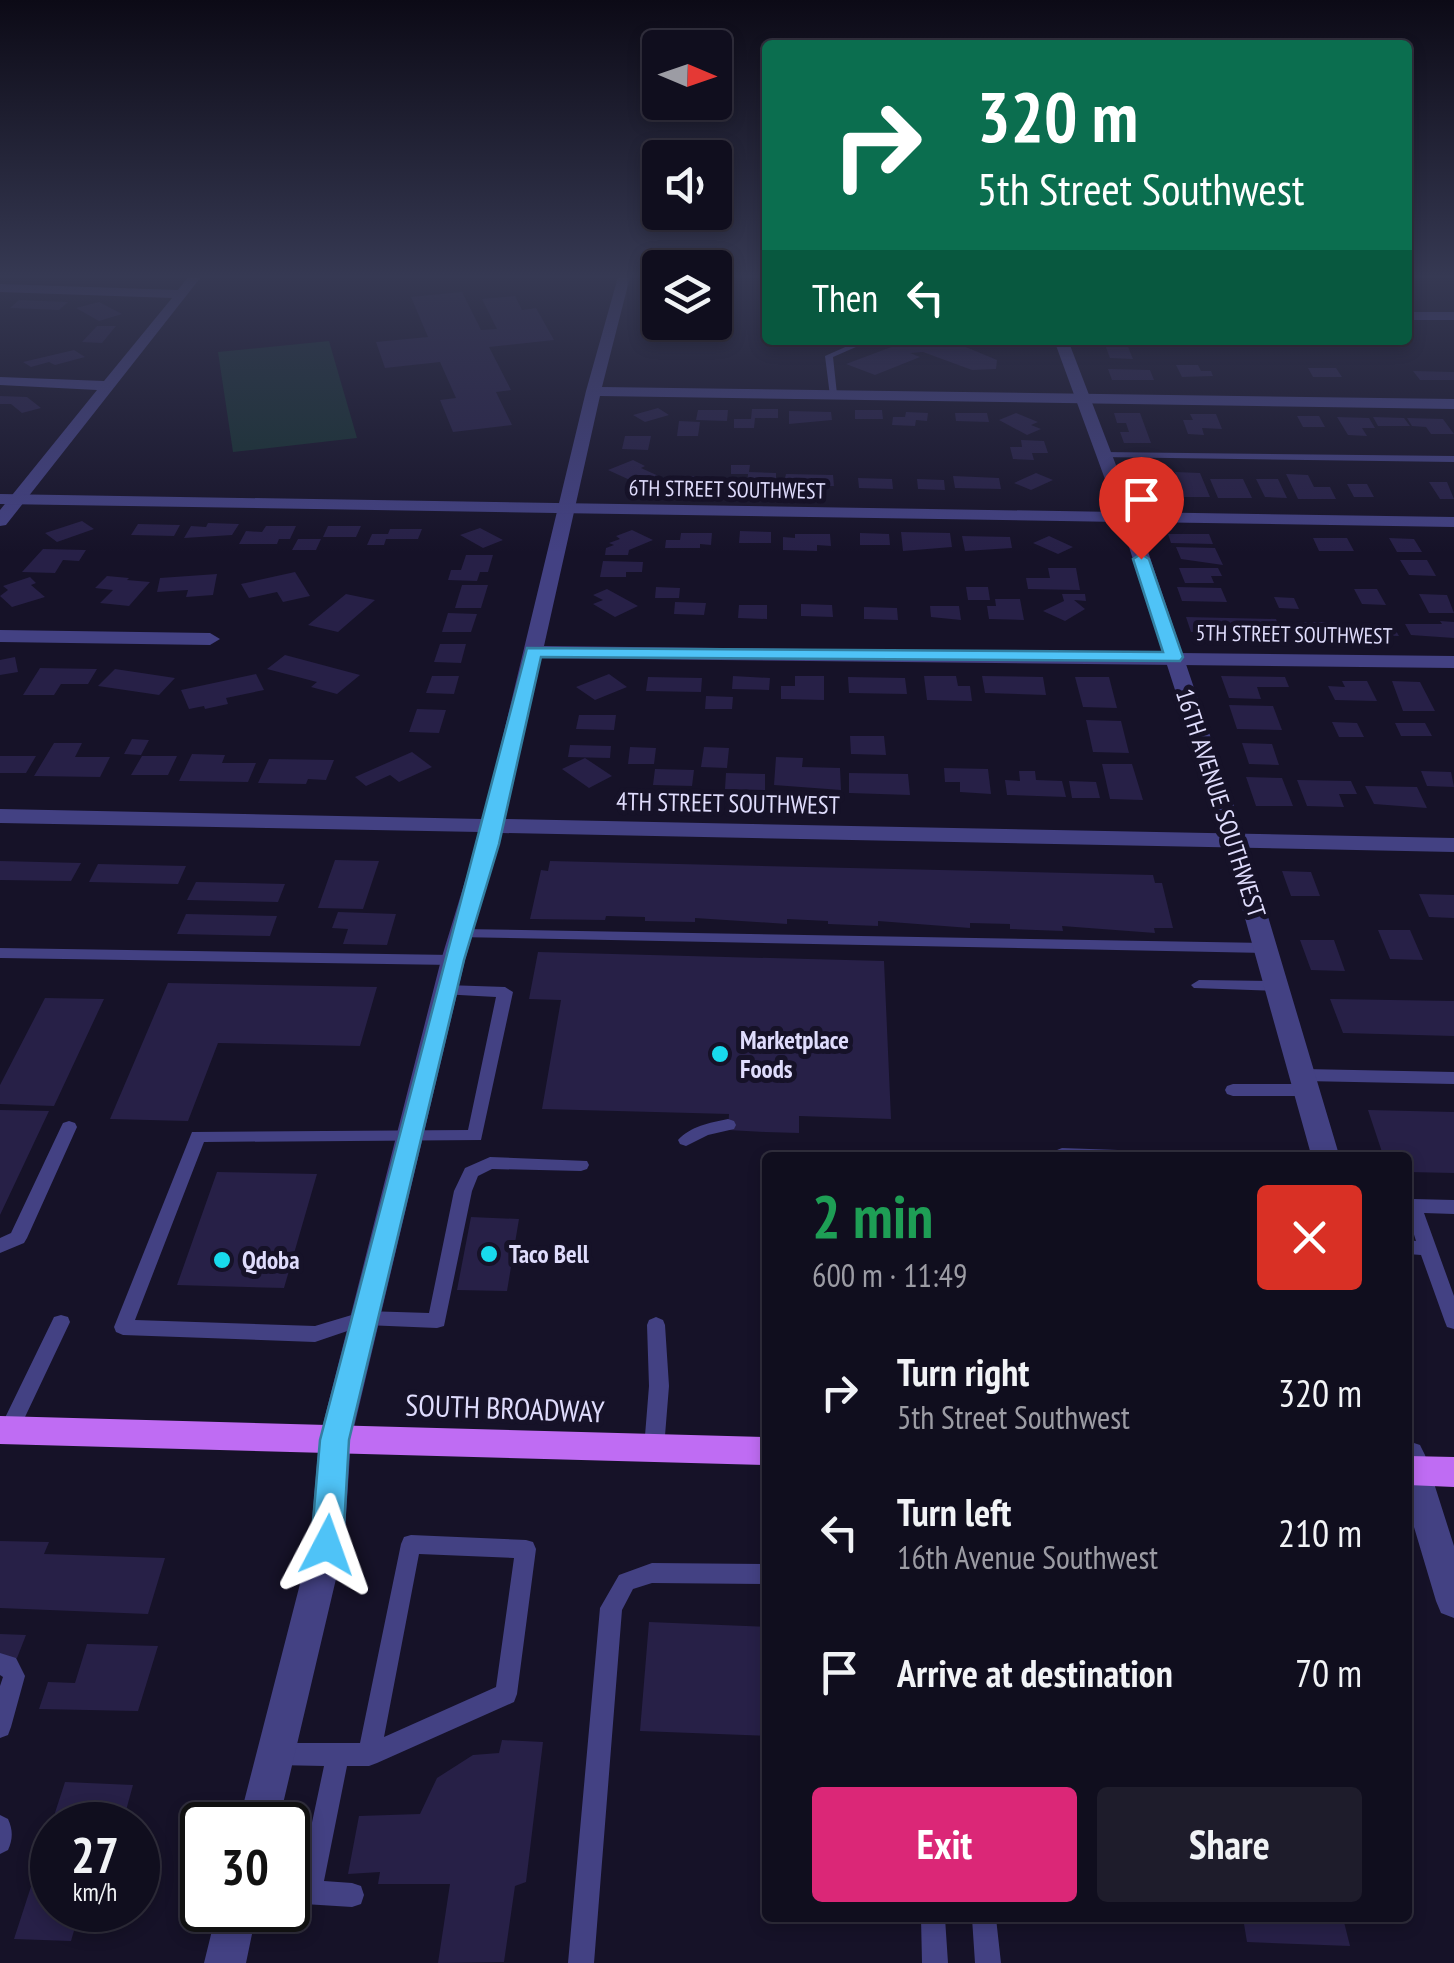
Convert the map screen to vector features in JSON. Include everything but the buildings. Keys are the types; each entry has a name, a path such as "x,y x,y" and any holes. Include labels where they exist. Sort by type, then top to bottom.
{"main road":[{"name":"SOUTH BROADWAY","path":"4,1430 762,1452"},
{"path":"1412,1465 1454,1472"}],"street":[{"path":"0,521 9,499 122,369"},
{"path":"264,1802 327,1545 334,1440 457,947 493,825 599,369"},
{"name":"16TH AVENUE SOUTHWEST","path":"1071,369 1127,517 1234,840 1280,986 1324,1152"},
{"path":"0,381 108,386"},
{"path":"593,391 1454,404"},
{"name":"6TH STREET SOUTHWEST","path":"9,499 1452,525"},
{"path":"0,636 210,639"},
{"name":"5TH STREET SOUTHWEST","path":"533,652 1454,662"},
{"name":"4TH STREET SOUTHWEST","path":"0,816 1454,844"},
{"path":"1412,1474 1454,1601"},
{"path":"224,1963 232,1932"}],"lane":[{"path":"830,369 833,394"},
{"path":"1102,454 1454,459"},
{"path":"0,953 457,947 1266,948"},
{"path":"1199,984 1280,986"},
{"path":"446,990 505,992 474,1136 198,1136 122,1328 315,1334 365,1318 437,1321 463,1192 471,1172 490,1163 581,1165"},
{"path":"1233,1090 1306,1082 1454,1078"},
{"path":"686,1140 704,1130 728,1125"},
{"path":"0,1246 18,1238 69,1127"},
{"path":"1454,1207 1413,1206 1454,1322"},
{"path":"1412,1248 1428,1248"},
{"path":"4,1430 62,1322"},
{"path":"654,1448 659,1386 656,1325"},
{"path":"276,1754 369,1755 506,1694 526,1548 411,1544 369,1755"},
{"path":"581,1963 612,1608 626,1582 652,1573 762,1574"},
{"path":"0,1664 8,1666 14,1676 0,1727"},
{"path":"310,1853 338,1755"},
{"path":"0,1827 0,1842"},
{"path":"310,1893 352,1896"},
{"path":"933,1922 935,1963"},
{"path":"984,1922 988,1963"}],"green space":[{"path":"220,369 337,369 357,438 233,452"}],"place":[{"name":"Marketplace Foods","path":"720,1054"},
{"name":"Taco Bell","path":"489,1254"},
{"name":"Qdoba","path":"222,1260"}],"route":[{"path":"327,1545 334,1440 453,960 488,844 533,652 1174,657 1141,559"}]}
